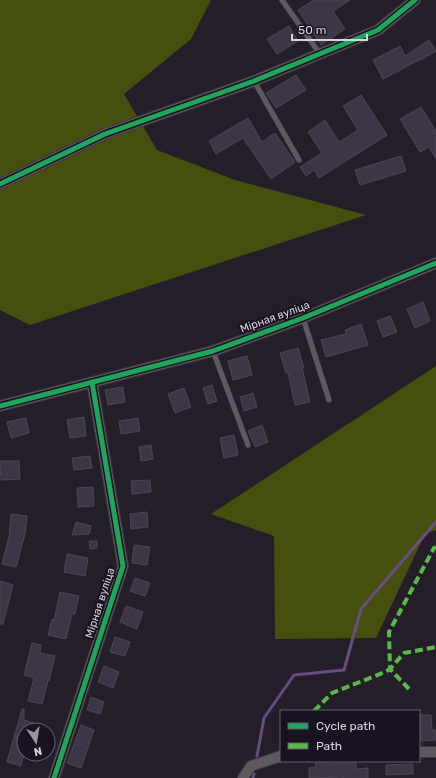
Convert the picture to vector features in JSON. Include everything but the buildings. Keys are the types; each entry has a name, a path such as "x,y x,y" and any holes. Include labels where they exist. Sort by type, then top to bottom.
{"street":[{"path":"0,184 105,134 254,81 378,30 415,0"},
{"name":"Мірная вуліца","path":"0,406 213,351 303,318 436,263"},
{"name":"Мірная вуліца","path":"54,778 123,566 92,382"},
{"path":"420,752 436,752"},
{"path":"243,778 251,766 280,756"}],"lane":[{"path":"282,0 320,54"},
{"path":"254,81 299,160"},
{"path":"303,318 329,400"},
{"path":"213,351 248,445"}],"green space":[{"path":"0,0 211,0 191,39 124,94 157,150 235,180 366,215 30,325 0,310"},
{"path":"436,366 436,530 425,534 376,638 275,639 274,536 211,514"}],"waterway":[{"path":"257,756 264,718 294,675 344,670 361,609 436,522"},
{"path":"253,778 254,774"}],"marked path":[{"path":"315,710 332,693 390,669 389,632 434,548 436,547"},
{"path":"409,689 390,669 404,653 436,647"}],"cycle path":[{"path":"0,184 105,134 254,81 378,30 415,0"},
{"path":"0,406 213,351 303,318 436,263"},
{"path":"54,778 123,566 92,382"}]}
